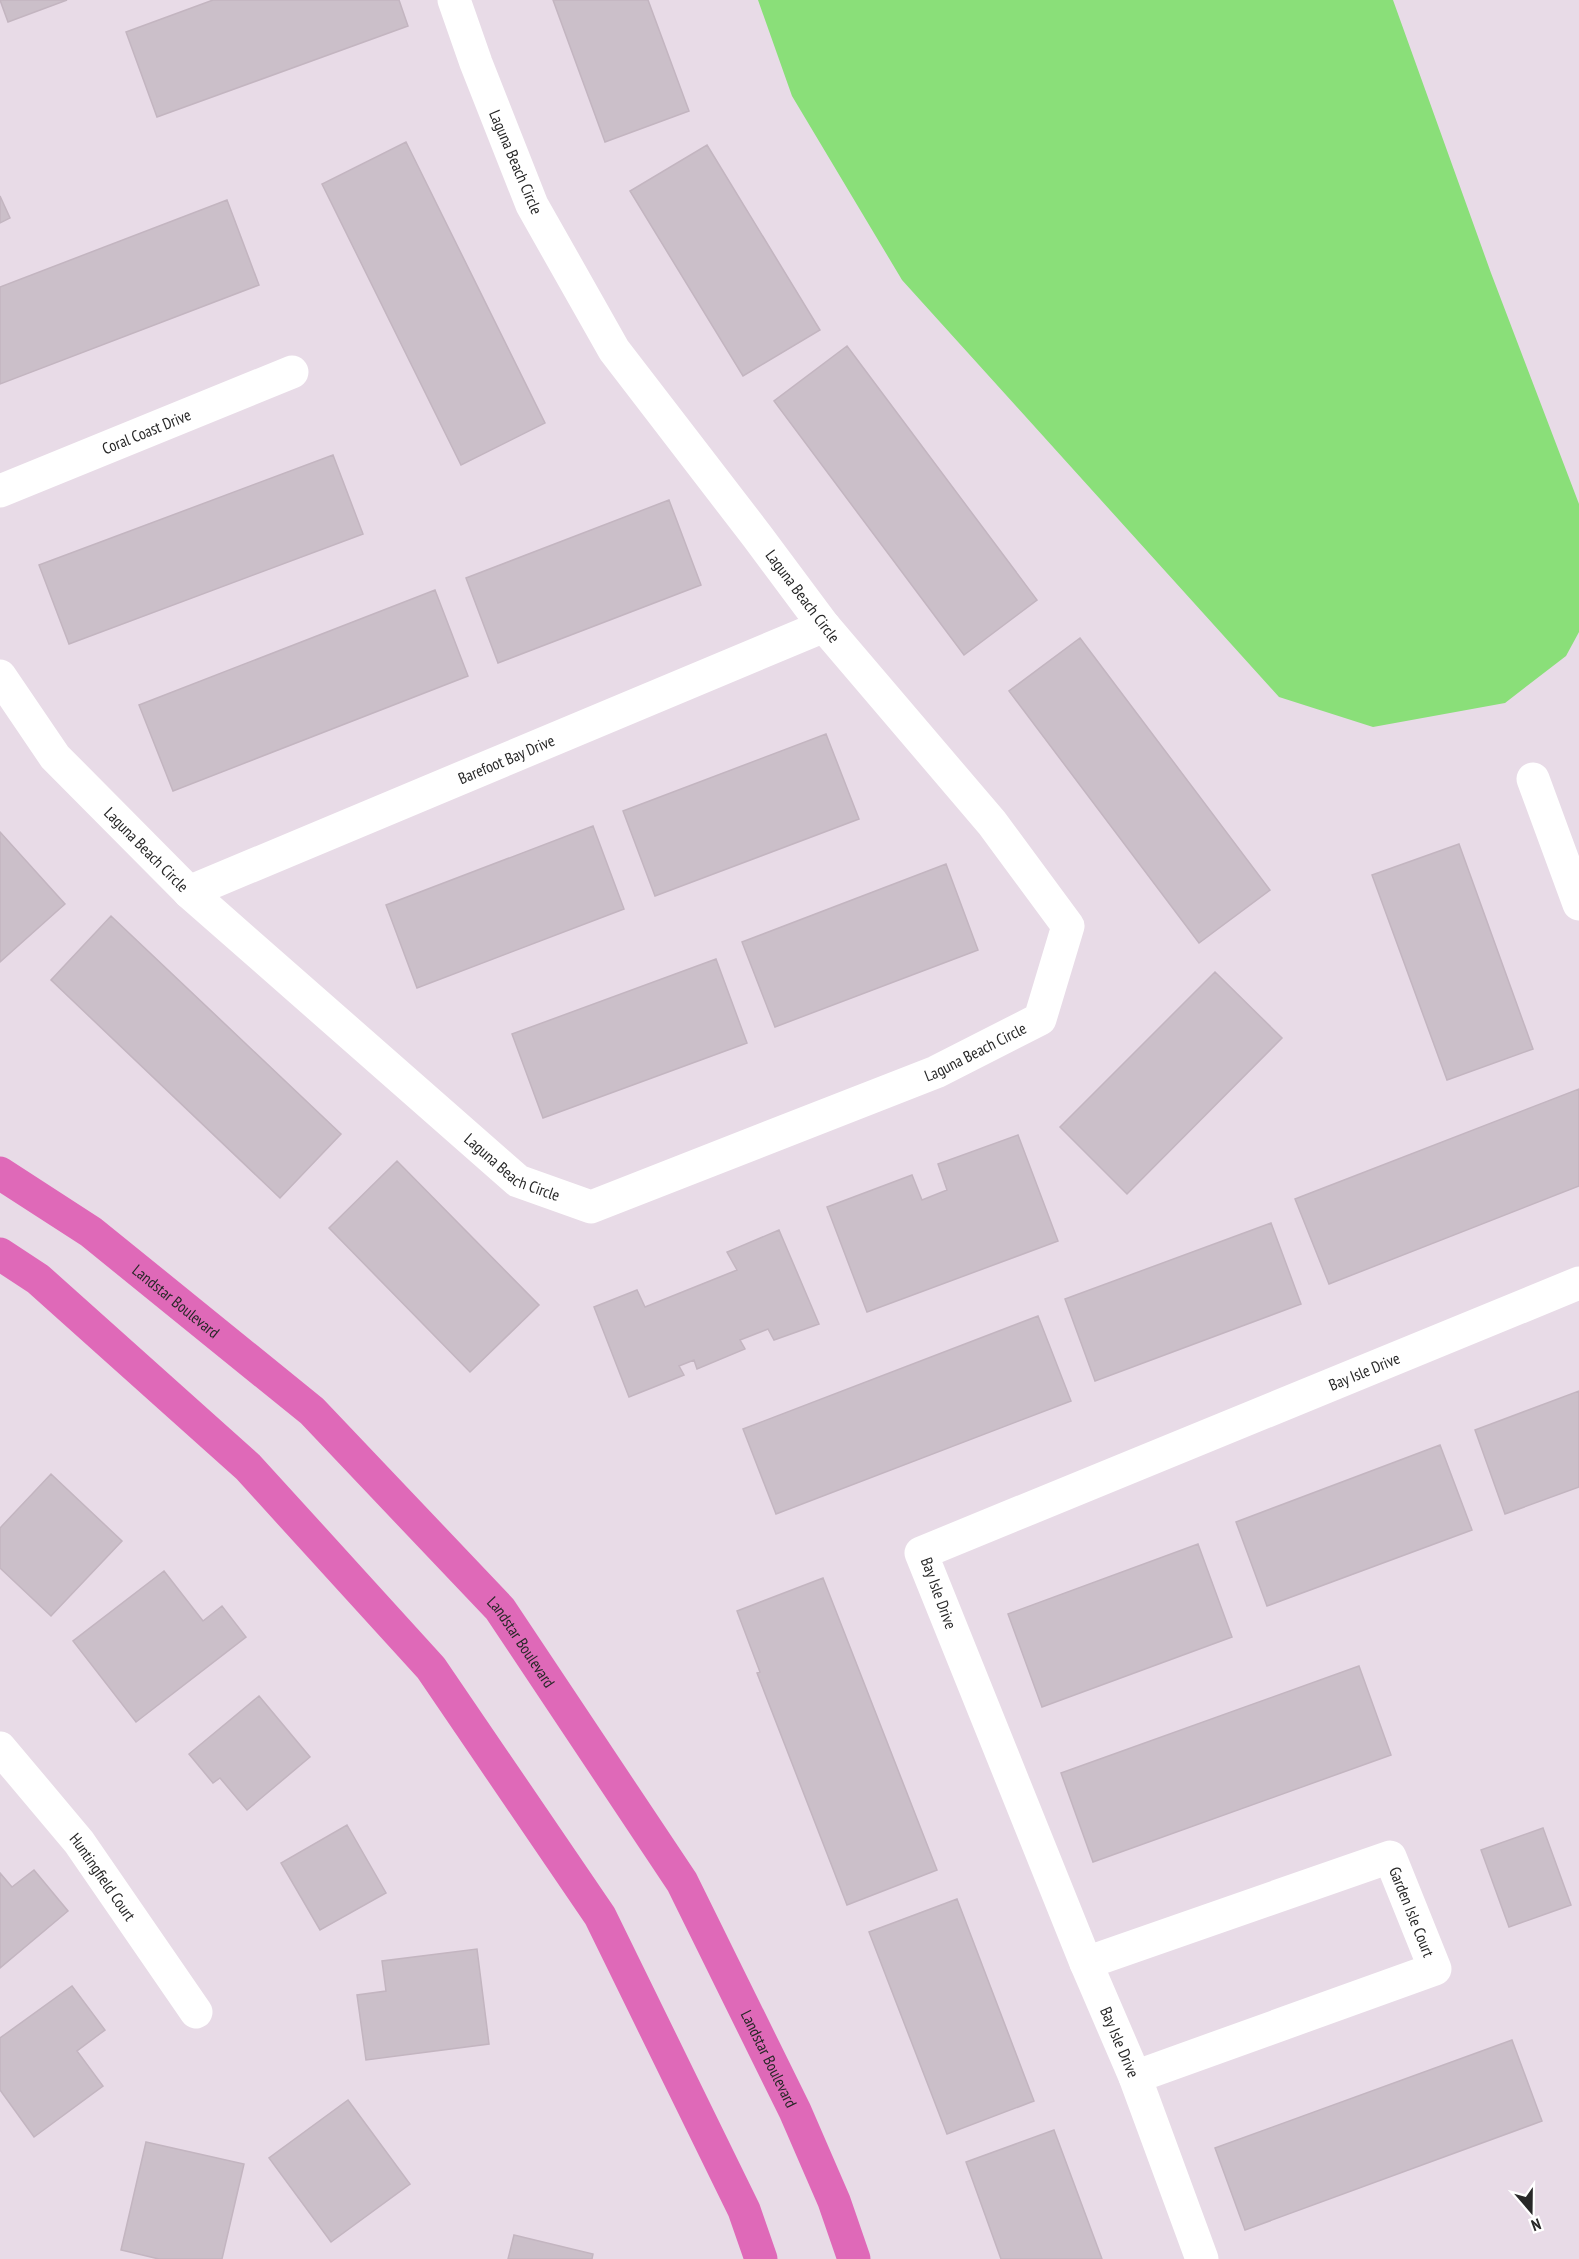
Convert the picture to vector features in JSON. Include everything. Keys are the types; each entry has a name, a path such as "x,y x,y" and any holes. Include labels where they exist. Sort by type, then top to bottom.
{"main road":[{"name":"Landstar Boulevard","path":"0,1173 91,1232 312,1411 500,1609 682,1882 795,2111 834,2201 854,2259"},
{"path":"0,1254 38,1279 248,1467 431,1668 600,1916 744,2210 761,2259"}],"street":[{"name":"Laguna Beach Circle","path":"0,676 55,758 189,892 518,1181 591,1207 936,1072 1040,1020 1068,926 992,823 824,626 758,536 614,350 532,205 476,63 454,0"},
{"name":"Coral Coast Drive","path":"0,491 292,372"},
{"name":"Barefoot Bay Drive","path":"189,892 824,626"},
{"path":"1533,779 1579,904"},
{"name":"Bay Isle Drive","path":"1202,2259 1135,2077 1086,1963 921,1553 1579,1283"},
{"name":"Huntingfield Court","path":"0,1748 79,1842 196,2012"},
{"name":"Garden Isle Court","path":"1086,1963 1390,1857 1435,1969 1135,2077"}],"shaded area":[{"path":"758,0 1393,0 1491,273 1579,504 1579,632 1566,656 1505,703 1373,727 1279,697 902,280 792,96"}],"building":[{"path":"0,0 67,0 8,22"},
{"path":"213,0 399,0 408,26 157,117 126,32"},
{"path":"553,0 648,0 689,111 605,142"},
{"path":"406,142 545,423 461,465 322,184"},
{"path":"707,145 820,330 743,376 630,191"},
{"path":"0,196 10,218 0,223"},
{"path":"227,200 259,285 0,384 0,287"},
{"path":"847,346 1037,600 964,655 774,401"},
{"path":"333,455 363,534 69,644 39,565"},
{"path":"669,500 701,585 498,663 466,578"},
{"path":"435,590 468,676 173,791 139,705"},
{"path":"1080,638 1270,890 1199,943 1009,691"},
{"path":"826,734 859,819 655,896 623,811"},
{"path":"593,826 624,909 417,988 386,905"},
{"path":"0,832 65,904 0,962"},
{"path":"1459,844 1533,1049 1447,1080 1372,875"},
{"path":"946,864 978,950 775,1027 742,942"},
{"path":"111,916 341,1134 280,1198 51,980"},
{"path":"716,959 747,1043 543,1118 512,1034"},
{"path":"1215,972 1282,1038 1127,1194 1060,1127"},
{"path":"1579,1089 1579,1186 1329,1284 1295,1199"},
{"path":"1018,1135 1058,1241 867,1312 827,1207 912,1175 922,1200 947,1190 938,1164"},
{"path":"397,1161 539,1305 470,1372 329,1228"},
{"path":"1271,1223 1301,1304 1095,1381 1065,1299"},
{"path":"779,1230 819,1324 774,1340 768,1329 740,1340 745,1349 697,1369 694,1360 679,1366 684,1375 629,1397 594,1307 637,1290 645,1307 737,1270 727,1252"},
{"path":"1038,1316 1071,1401 776,1514 743,1429"},
{"path":"1579,1391 1579,1487 1505,1514 1475,1430"},
{"path":"1440,1445 1472,1530 1267,1606 1236,1522"},
{"path":"51,1474 122,1541 51,1616 0,1568 0,1528"},
{"path":"1198,1544 1232,1637 1042,1707 1008,1614"},
{"path":"164,1571 203,1621 222,1606 246,1637 136,1722 73,1641"},
{"path":"823,1578 937,1870 847,1905 757,1673 760,1672 737,1611"},
{"path":"1359,1666 1391,1755 1093,1862 1061,1773"},
{"path":"259,1696 310,1757 247,1810 220,1778 213,1783 189,1754"},
{"path":"347,1825 386,1893 320,1930 281,1863"},
{"path":"1543,1828 1571,1905 1509,1927 1481,1850"},
{"path":"34,1870 68,1911 0,1968 0,1873 12,1887"},
{"path":"957,1899 1034,2101 947,2134 869,1932"},
{"path":"477,1949 489,2044 366,2060 357,1995 386,1991 382,1961"},
{"path":"72,1986 105,2030 77,2051 103,2086 34,2137 0,2090 0,2038"},
{"path":"1512,2040 1542,2121 1245,2230 1215,2148"},
{"path":"348,2100 410,2184 331,2242 269,2158"},
{"path":"1054,2130 1102,2259 1001,2259 966,2162"},
{"path":"146,2142 244,2164 222,2259 159,2259 121,2250"},
{"path":"514,2235 593,2254 592,2259 508,2259"}]}
